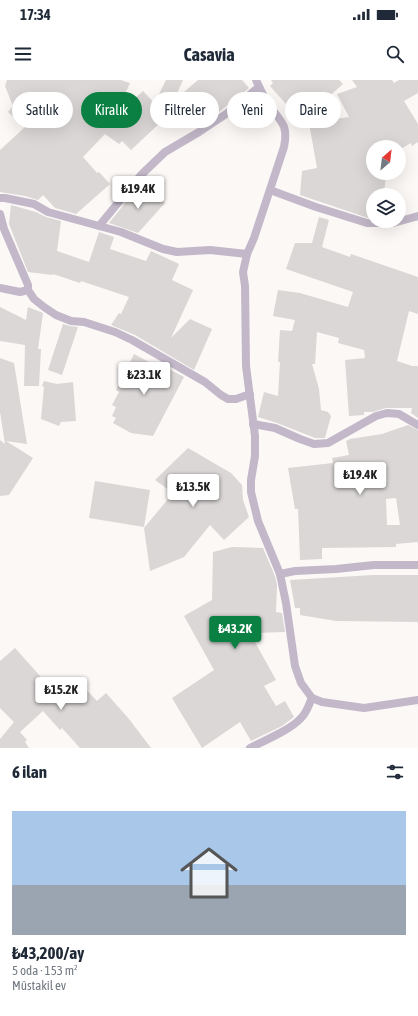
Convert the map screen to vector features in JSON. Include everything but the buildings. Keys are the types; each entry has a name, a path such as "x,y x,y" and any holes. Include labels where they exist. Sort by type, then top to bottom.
{"street":[{"path":"99,226 141,175 165,152 215,121 257,83 270,107 281,119 285,129 286,138 254,238 247,254 243,272 245,286 246,366 255,456 251,480 251,492 258,521 280,574 295,666 301,683 312,698 322,702 364,708 418,700"},
{"path":"270,190 316,207 367,223 393,223 418,216"},
{"path":"0,198 34,204 48,212 121,232 163,249 177,252 210,250 247,254"},
{"path":"0,214 4,229 28,285 28,290 34,299 44,307 56,315 71,321 84,322 132,340 205,382 228,399 236,399 250,394"},
{"path":"0,288 20,292 28,290"},
{"path":"253,424 275,428 314,444 328,443 376,416 387,413 399,414 418,425"},
{"path":"280,574 295,571 374,565 418,565"},
{"path":"250,748 289,728 301,718 307,710 312,698"}]}
